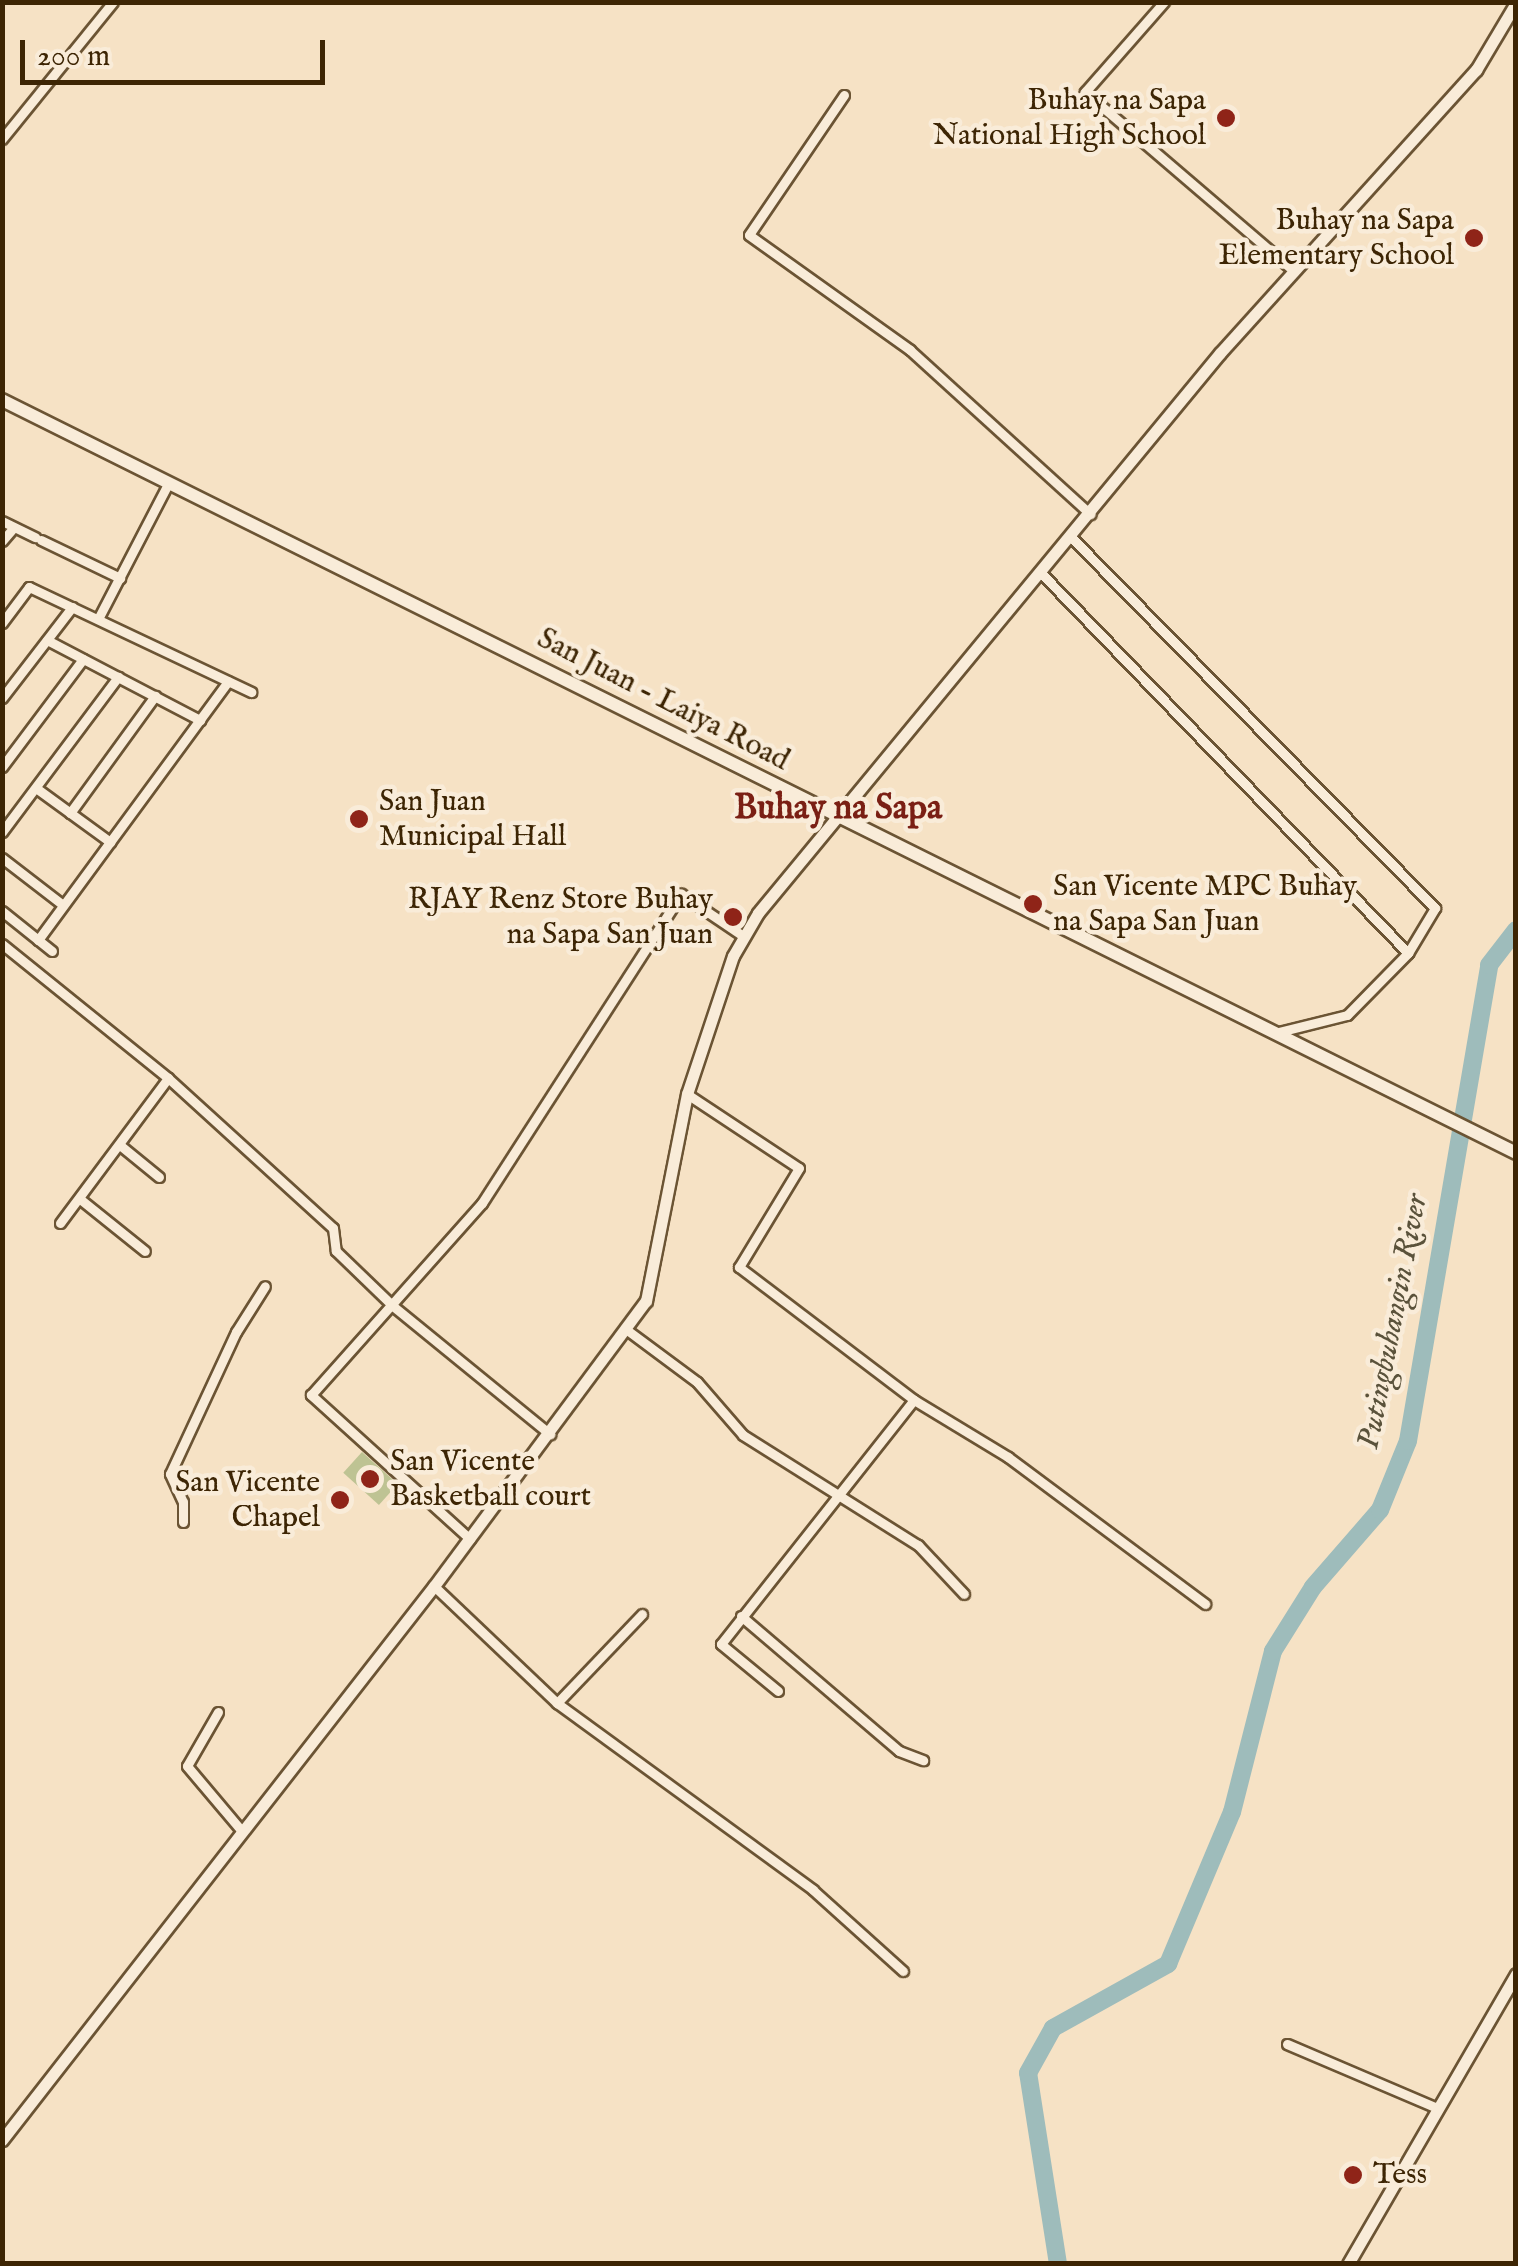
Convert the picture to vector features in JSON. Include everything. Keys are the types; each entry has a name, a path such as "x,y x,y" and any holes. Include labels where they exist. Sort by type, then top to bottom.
{"main road":[{"name":"San Juan - Laiya Road","path":"2,400 1516,1153"}],"street":[{"path":"2,140 113,2"},
{"path":"1164,2 1086,92 1294,271"},
{"path":"2,2140 240,1829 434,1586 627,1330 656,1274 688,1094 743,936 1294,271 1476,70 1516,3"},
{"path":"844,96 749,235 910,350 1090,514"},
{"path":"98,620 169,482"},
{"path":"2,521 120,578"},
{"path":"2,542 14,527"},
{"path":"1071,537 1436,908 1408,953 1347,1015 1274,1033"},
{"path":"1042,574 1408,953"},
{"path":"2,623 30,587 251,692"},
{"path":"2,698 72,607"},
{"path":"47,640 200,720"},
{"path":"2,766 83,659"},
{"path":"2,832 118,678"},
{"path":"38,940 228,681"},
{"path":"70,813 155,696"},
{"path":"36,788 110,842"},
{"path":"2,858 63,905"},
{"path":"470,1539 311,1395 482,1204 681,894 743,936"},
{"path":"2,911 52,951"},
{"path":"2,944 168,1078 333,1228 336,1252 394,1306 550,1434"},
{"path":"60,1223 168,1078"},
{"path":"688,1094 798,1168 738,1267 914,1400 1008,1456 1205,1604"},
{"path":"120,1146 160,1177"},
{"path":"80,1200 146,1251"},
{"path":"183,1522 170,1474 236,1332 265,1286"},
{"path":"627,1330 697,1382 743,1435 918,1545 964,1594"},
{"path":"778,1692 721,1644 914,1400"},
{"path":"434,1586 557,1703 813,1890 903,1971"},
{"path":"557,1703 642,1614"},
{"path":"741,1616 900,1752 924,1760"},
{"path":"218,1712 187,1766 240,1829"},
{"path":"1348,2264 1435,2107 1516,1974"},
{"path":"1287,2044 1435,2107"}],"green space":[{"name":"San Vicente Basketball court","path":"362,1452 398,1484 379,1505 343,1473"}],"waterway":[{"name":"Putingbuhangin River","path":"1058,2264 1028,2073 1053,2028 1168,1964 1232,1812 1273,1651 1313,1587 1380,1510 1408,1441 1489,965 1516,930"}],"place":[{"name":"Buhay na Sapa National High School","path":"1226,118"},
{"name":"Buhay na Sapa Elementary School","path":"1474,238"},
{"name":"San Juan Municipal Hall","path":"359,819"},
{"name":"San Vicente MPC Buhay na Sapa San Juan","path":"1033,904"},
{"name":"RJAY Renz Store Buhay na Sapa San Juan","path":"733,917"},
{"name":"San Vicente Basketball court","path":"370,1479"},
{"name":"San Vicente Chapel","path":"340,1500"},
{"name":"Tess","path":"1353,2175"}],"district":[{"name":"Buhay na Sapa","path":"838,809"}]}
